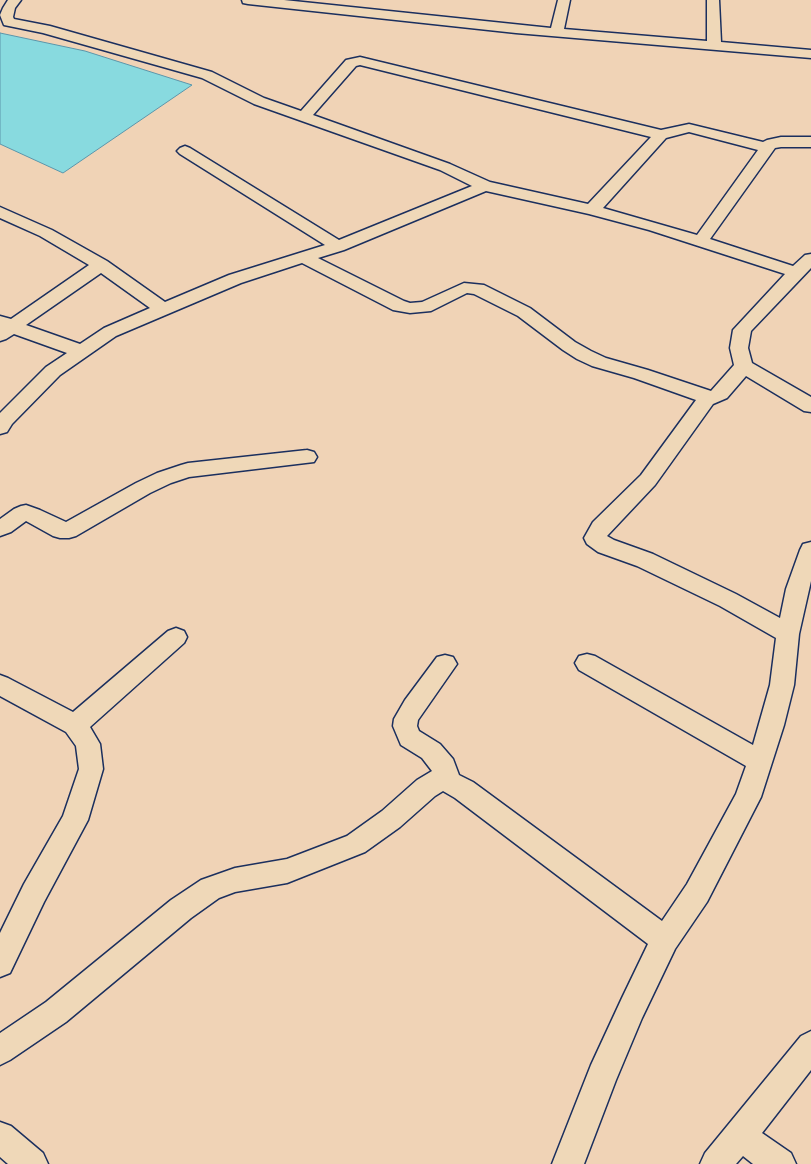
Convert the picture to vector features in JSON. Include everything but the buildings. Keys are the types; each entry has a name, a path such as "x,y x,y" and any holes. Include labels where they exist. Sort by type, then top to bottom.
{"street":[{"path":"15,0 9,8 4,23 45,29 207,75 259,101 446,167 486,186 592,210 655,227 796,272"},
{"path":"248,0 297,2 557,32 811,54"},
{"path":"557,32 564,0"},
{"path":"713,0 714,46"},
{"path":"305,116 351,63 360,61 661,135"},
{"path":"592,210 661,135 681,128 689,128 767,148"},
{"path":"700,242 772,143 811,142"},
{"path":"184,152 338,246"},
{"path":"0,427 5,419 53,371 110,332 235,279 338,246 486,186"},
{"path":"0,212 46,233 101,265 163,309"},
{"path":"304,257 398,306 410,308 425,307 464,288 478,289 524,312 548,328 569,346 584,355 599,362 641,374 708,397 713,398 720,394 744,366"},
{"path":"811,259 796,272 742,330 739,348 744,366 811,406"},
{"path":"4,327 101,265"},
{"path":"4,327 81,351"},
{"path":"708,397 648,480 600,528 595,538 606,546 645,560 728,600 788,634"},
{"path":"0,528 4,527 21,514 26,513 34,515 60,530 69,530 143,488 164,478 188,470 307,457"},
{"path":"568,1164 602,1076 632,1008 665,940 696,893 748,797 772,725 782,685 788,634 797,589 811,550"},
{"path":"75,725 176,637"},
{"path":"587,663 760,761"},
{"path":"445,664 413,707 406,719 405,726 410,738 431,751 444,767 450,783"},
{"path":"0,686 75,725 88,744 91,769 75,820 2,953"},
{"path":"0,1050 56,1012 181,909 210,890 235,880 287,871 356,844 391,819 436,781 446,780 470,795 665,940"},
{"path":"716,1164 811,1046"},
{"path":"740,1136 780,1164"},
{"path":"0,1137 32,1164"}],"water":[{"path":"0,33 85,51 192,85 63,173 0,144"}]}
